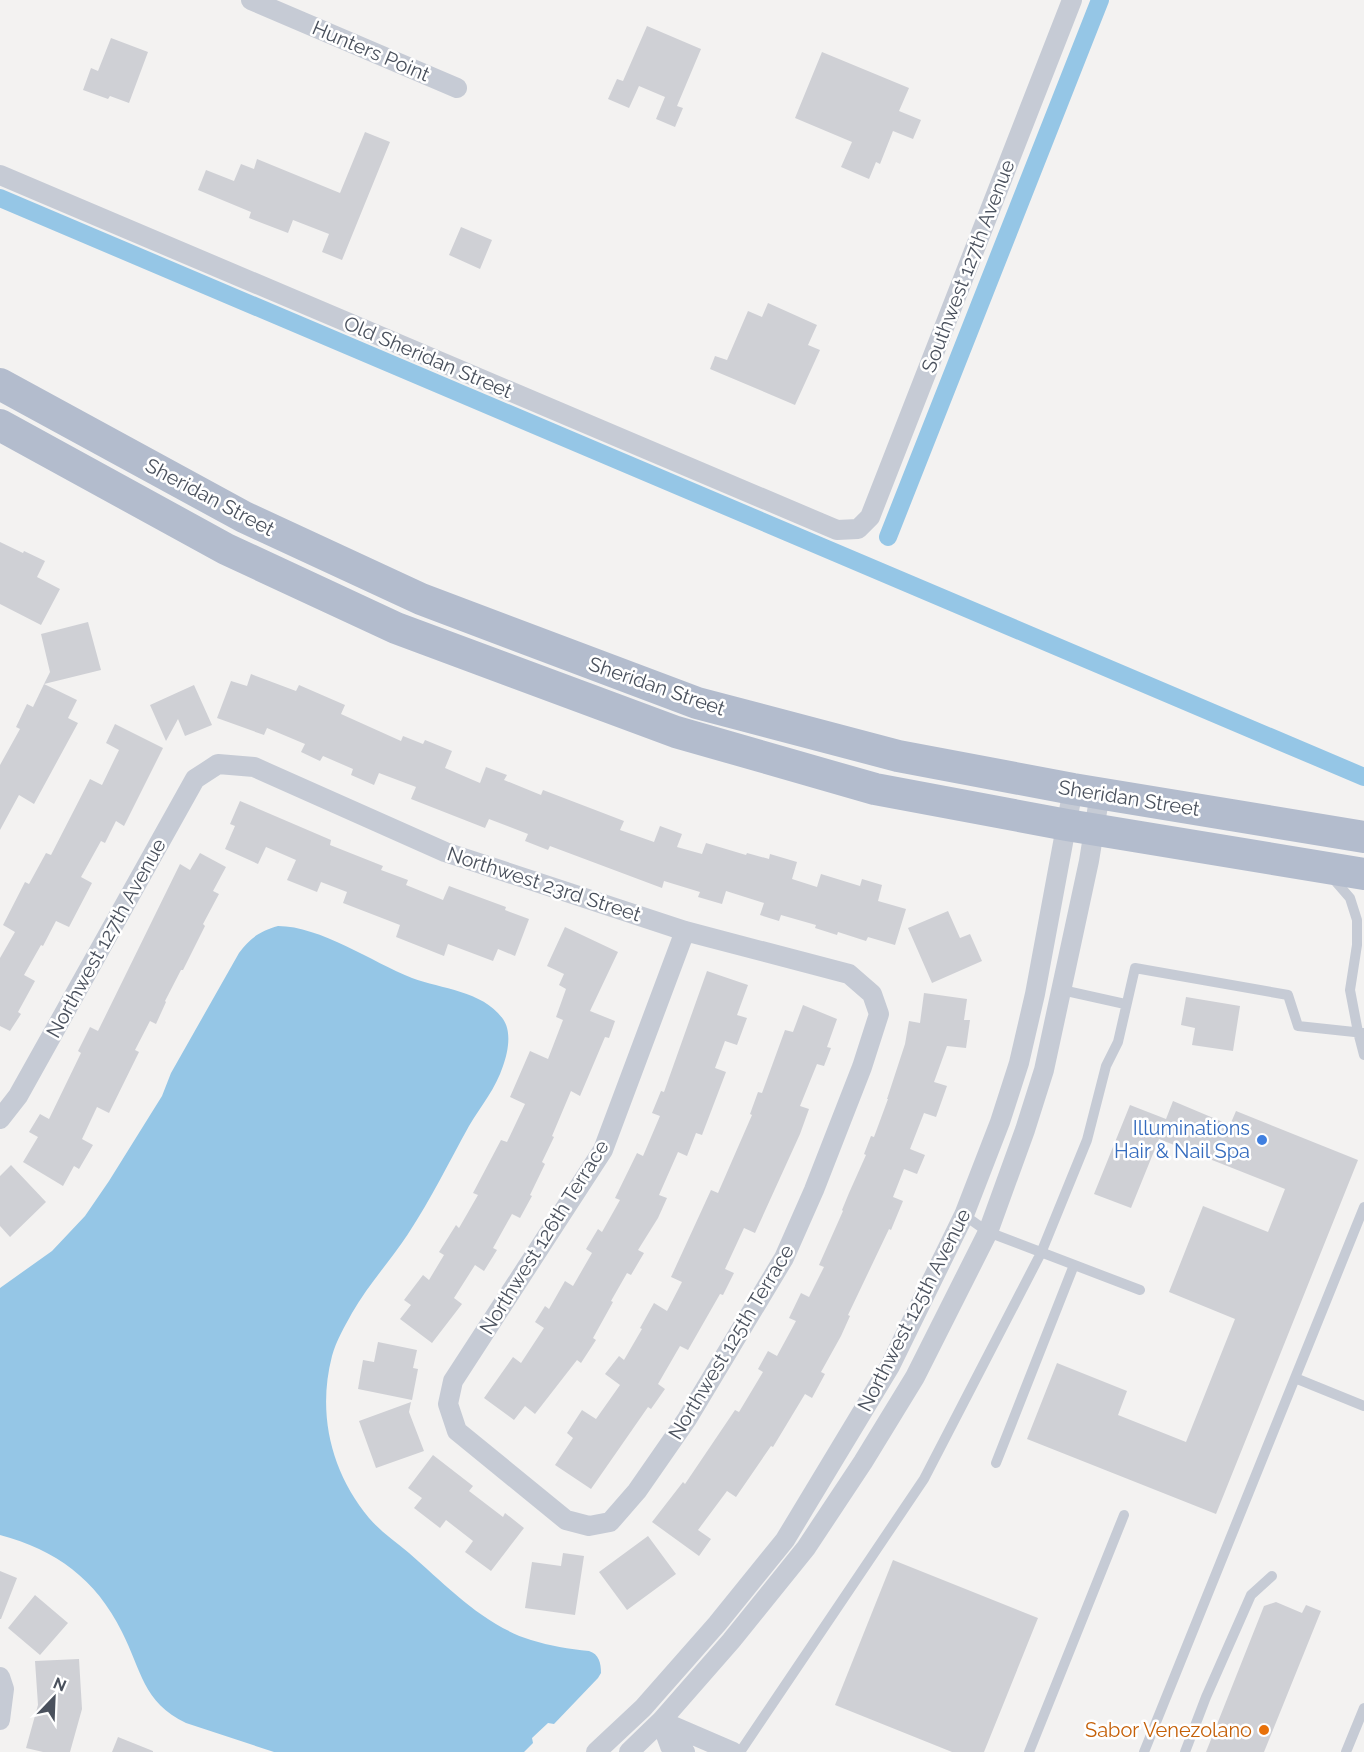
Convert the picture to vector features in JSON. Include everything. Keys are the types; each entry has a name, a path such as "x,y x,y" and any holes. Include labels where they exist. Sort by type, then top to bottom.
{"main road":[{"name":"Sheridan Street","path":"0,384 244,518 443,608 697,703 898,756 1087,791 1364,837"},
{"name":"Sheridan Street","path":"0,425 226,549 407,632 676,732 875,789 1081,827 1364,874"}],"street":[{"name":"Hunters Point","path":"251,0 457,88"},
{"name":"Southwest 127th Avenue","path":"858,529 870,517 1072,0"},
{"name":"Old Sheridan Street","path":"0,175 837,530 858,529"},
{"name":"Northwest 23rd Street","path":"218,764 254,767 445,852 685,931 849,974 872,994"},
{"name":"Northwest 127th Avenue","path":"0,1119 23,1086 195,779 218,764"},
{"name":"Northwest 125th Avenue","path":"629,1752 661,1721 731,1641 799,1557 863,1462 915,1377 988,1232 1044,1070 1062,990 1087,791"},
{"name":"Northwest 125th Avenue","path":"596,1752 643,1708 717,1624 785,1540 890,1366 964,1215 1000,1122 1019,1063 1035,994 1081,827 1087,791"},
{"name":"Northwest 126th Terrace","path":"589,1526 566,1520 457,1431 448,1404 453,1381 603,1150 685,931"},
{"name":"Northwest 125th Terrace","path":"589,1526 610,1522 638,1491 687,1419 784,1258 814,1190 862,1067 879,1014 872,994"},
{"path":"0,1677 4,1689 0,1720"},
{"path":"661,1721 670,1746 685,1752"},
{"path":"661,1721 734,1752"}],"lane":[{"path":"1322,866 1350,898 1357,920 1357,945 1350,990 1364,1054"},
{"path":"740,1752 924,1479 1041,1253 1087,1140 1106,1066 1118,1042 1135,968 1288,995 1298,1026 1361,1032"},
{"path":"1062,990 1125,1004"},
{"path":"1361,1032 1364,1016"},
{"path":"1144,1752 1364,1207"},
{"path":"964,1215 988,1232 1140,1290"},
{"path":"996,1462 1074,1265"},
{"path":"1295,1378 1364,1406"},
{"path":"1029,1752 1124,1515"},
{"path":"1185,1752 1206,1697 1251,1595 1272,1576"},
{"path":"643,1708 661,1721"},
{"path":"1346,1752 1364,1708"}],"water":[{"path":"278,926 311,932 328,938 412,978 461,992 485,1002 503,1019 508,1030 506,1055 492,1089 416,1221 358,1303 341,1334 332,1356 326,1399 327,1421 337,1462 356,1500 378,1527 451,1591 497,1625 538,1642 589,1651 599,1659 601,1673 598,1678 554,1724 548,1723 532,1738 533,1743 524,1752 274,1752 186,1723 161,1706 152,1695 112,1613 87,1582 56,1558 20,1541 0,1535 0,1288 52,1251 85,1216 162,1096 171,1073 239,953 256,936"}],"building":[{"path":"647,26 701,49 677,106 683,108 675,127 656,119 665,97 639,86 629,108 608,99 617,79 623,81"},
{"path":"111,38 148,52 129,103 110,96 108,99 83,90 91,68 98,71"},
{"path":"822,52 909,88 899,111 921,120 913,139 893,131 880,164 876,162 869,179 841,167 852,142 795,118"},
{"path":"365,132 390,142 342,260 322,252 329,234 293,220 288,233 249,218 251,212 198,190 206,170 234,181 241,164 254,169 257,159 340,193"},
{"path":"461,227 492,240 480,269 449,255"},
{"path":"768,303 817,325 808,345 820,350 795,405 710,369 715,356 727,360 748,311 762,317"},
{"path":"0,542 45,561 37,577 60,589 41,625 0,604"},
{"path":"88,622 101,670 44,684 50,672 41,634"},
{"path":"251,674 296,691 299,685 345,705 341,714 401,741 403,736 423,744 425,740 452,751 445,768 480,783 486,767 507,775 504,780 541,795 543,790 624,821 620,830 654,842 660,826 682,834 677,847 702,854 706,843 746,855 747,853 769,859 770,854 797,862 792,879 817,887 821,874 860,886 862,879 882,885 878,901 906,909 895,945 868,937 866,941 838,932 837,935 815,928 816,925 781,915 779,921 760,915 764,903 726,891 722,904 698,897 700,892 664,881 662,888 550,846 548,850 525,841 528,834 489,819 485,828 411,799 416,787 379,773 374,785 351,775 353,769 323,756 320,761 301,752 305,744 267,728 264,735 217,718 231,681 247,686"},
{"path":"44,684 77,700 68,718 78,723 34,804 19,795 0,830 0,765 20,729 16,727 27,704 33,707"},
{"path":"194,685 212,725 185,736 178,719 166,741 150,705"},
{"path":"115,724 163,748 124,826 116,821 105,843 101,841 81,877 92,883 69,927 56,921 24,975 35,981 18,1012 21,1014 10,1031 0,1026 0,958 15,932 3,925 25,882 29,884 46,853 51,855 90,779 102,785 119,750 106,743"},
{"path":"240,801 331,840 330,845 383,866 381,870 408,880 406,885 443,900 449,886 506,907 505,910 529,919 515,956 498,949 493,961 448,944 444,956 396,937 400,925 343,903 347,892 321,882 317,892 287,880 296,860 266,847 258,864 225,849 235,826 230,824"},
{"path":"200,853 226,867 213,891 219,894 183,970 165,1001 156,1024 150,1021 135,1050 139,1052 109,1113 97,1107 82,1139 93,1145 79,1169 74,1166 63,1186 23,1162 38,1137 29,1132 40,1114 49,1119 81,1053 78,1051 90,1027 98,1031 180,864 190,870"},
{"path":"948,911 960,938 970,934 982,961 932,983 908,928"},
{"path":"565,927 618,952 590,1011 615,1021 609,1038 605,1037 580,1096 571,1091 542,1162 545,1164 520,1218 512,1214 493,1248 497,1250 484,1271 475,1265 454,1298 462,1304 432,1343 400,1319 411,1305 404,1300 423,1275 429,1280 444,1255 439,1252 456,1225 459,1228 478,1195 473,1193 501,1140 507,1142 525,1104 510,1097 530,1051 548,1059 563,1020 556,1017 566,989 559,985 564,974 547,966"},
{"path":"707,971 748,985 737,1015 747,1018 737,1045 725,1041 715,1068 726,1072 702,1135 696,1133 687,1156 678,1152 659,1195 667,1198 658,1218 638,1250 644,1253 631,1275 627,1273 593,1338 596,1340 581,1363 577,1360 535,1414 525,1406 514,1420 484,1398 513,1357 521,1363 544,1328 535,1322 545,1306 549,1309 565,1281 573,1286 592,1253 586,1249 598,1229 602,1232 620,1200 615,1198 637,1153 643,1156 660,1116 652,1113 661,1091 664,1092"},
{"path":"924,993 967,999 964,1020 970,1020 966,1048 947,1046 934,1082 947,1086 936,1117 924,1113 910,1149 925,1155 917,1174 904,1169 893,1197 903,1201 848,1315 850,1316 841,1336 821,1372 825,1374 812,1398 805,1394 773,1447 771,1446 736,1497 727,1491 698,1530 711,1539 699,1556 652,1522 683,1482 685,1484 735,1410 739,1412 763,1372 758,1369 768,1351 777,1356 796,1321 789,1318 801,1293 809,1297 824,1267 819,1265 888,1099 905,1044 909,1021 920,1023"},
{"path":"1186,997 1240,1006 1233,1051 1192,1045 1195,1028 1181,1025"},
{"path":"803,1005 837,1019 827,1047 831,1048 824,1066 817,1064 800,1106 809,1109 800,1134 755,1233 744,1228 725,1269 734,1273 723,1295 720,1294 688,1350 680,1346 658,1384 665,1389 651,1409 648,1407 591,1489 555,1465 573,1438 567,1433 582,1410 596,1419 620,1385 605,1374 619,1356 624,1360 654,1303 667,1311 682,1282 671,1277 711,1190 718,1193 752,1115 750,1114 758,1092 762,1093 785,1030 793,1032"},
{"path":"1173,1101 1230,1125 1236,1111 1358,1160 1216,1514 1027,1439 1057,1363 1127,1391 1118,1415 1186,1442 1235,1319 1169,1292 1203,1206 1268,1232 1285,1189 1159,1139 1131,1208 1094,1194 1130,1105 1166,1119"},
{"path":"11,1165 46,1202 10,1237 0,1226 0,1176"},
{"path":"378,1342 417,1350 413,1368 418,1369 412,1400 358,1389 363,1360 374,1362"},
{"path":"411,1402 409,1412 424,1451 376,1468 359,1421"},
{"path":"433,1455 473,1486 469,1491 503,1517 505,1513 524,1528 491,1571 465,1552 473,1541 446,1520 440,1528 414,1508 422,1498 408,1488"},
{"path":"648,1536 676,1574 627,1610 599,1572"},
{"path":"563,1553 584,1556 575,1615 525,1608 532,1562 561,1566"},
{"path":"893,1560 1038,1618 984,1752 952,1752 835,1705"},
{"path":"0,1571 17,1578 1,1619 0,1619"},
{"path":"35,1595 68,1623 40,1655 8,1628"},
{"path":"1276,1602 1302,1613 1306,1605 1321,1611 1264,1752 1206,1752 1264,1606"},
{"path":"79,1659 82,1709 70,1752 43,1752 26,1748 38,1705 35,1661"},
{"path":"118,1737 153,1751 153,1752 112,1752"}],"waterway":[{"path":"888,537 1100,0"},
{"path":"0,198 1364,777"}],"place":[{"name":"Illuminations Hair & Nail Spa","path":"1262,1140"},
{"name":"Sabor Venezolano","path":"1264,1730"}]}
